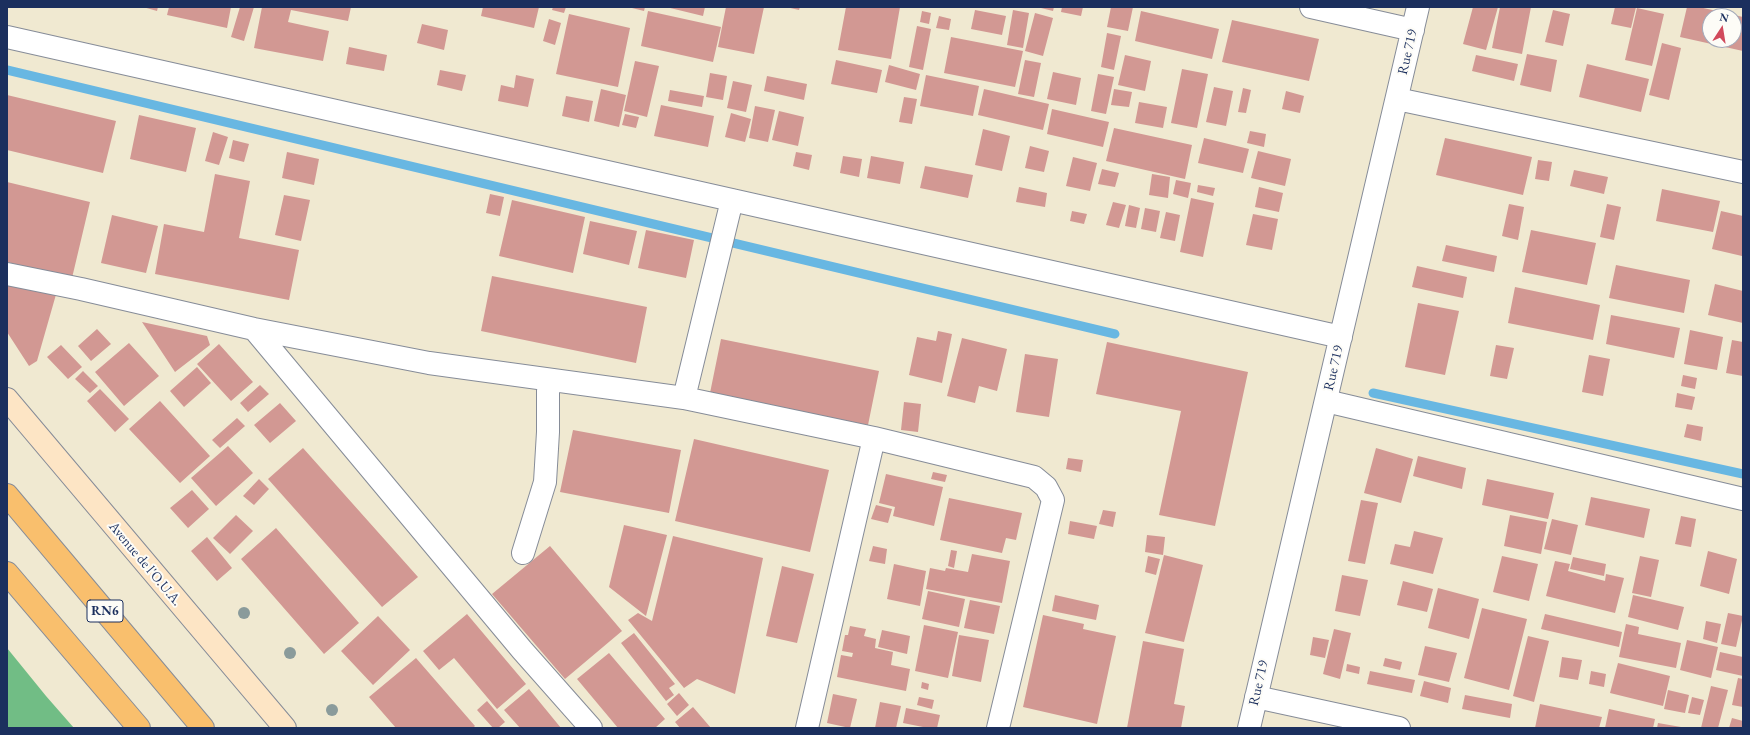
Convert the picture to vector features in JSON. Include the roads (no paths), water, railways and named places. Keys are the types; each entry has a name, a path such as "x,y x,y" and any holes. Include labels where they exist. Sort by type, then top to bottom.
{"highway":[{"name":"RN6","path":"7,494 203,728"},
{"path":"7,573 139,728"}],"street":[{"path":"1311,7 1413,30"},
{"name":"Rue 719","path":"1249,728 1418,7"},
{"path":"7,37 1341,337"},
{"path":"1397,99 1743,172"},
{"path":"684,398 732,200"},
{"path":"7,274 254,328 429,363 684,398 874,438 1034,477 1046,487 1053,500 1002,727"},
{"path":"254,328 522,650 591,728"},
{"path":"523,553 545,482 548,432 548,380"},
{"name":"Avenue de l'O.U.A.","path":"7,399 285,728"},
{"path":"1326,401 1743,499"},
{"path":"807,728 874,438"},
{"path":"1256,697 1399,728"}],"waterway":[{"path":"7,70 1115,334"},
{"path":"1373,393 1743,474"}]}
